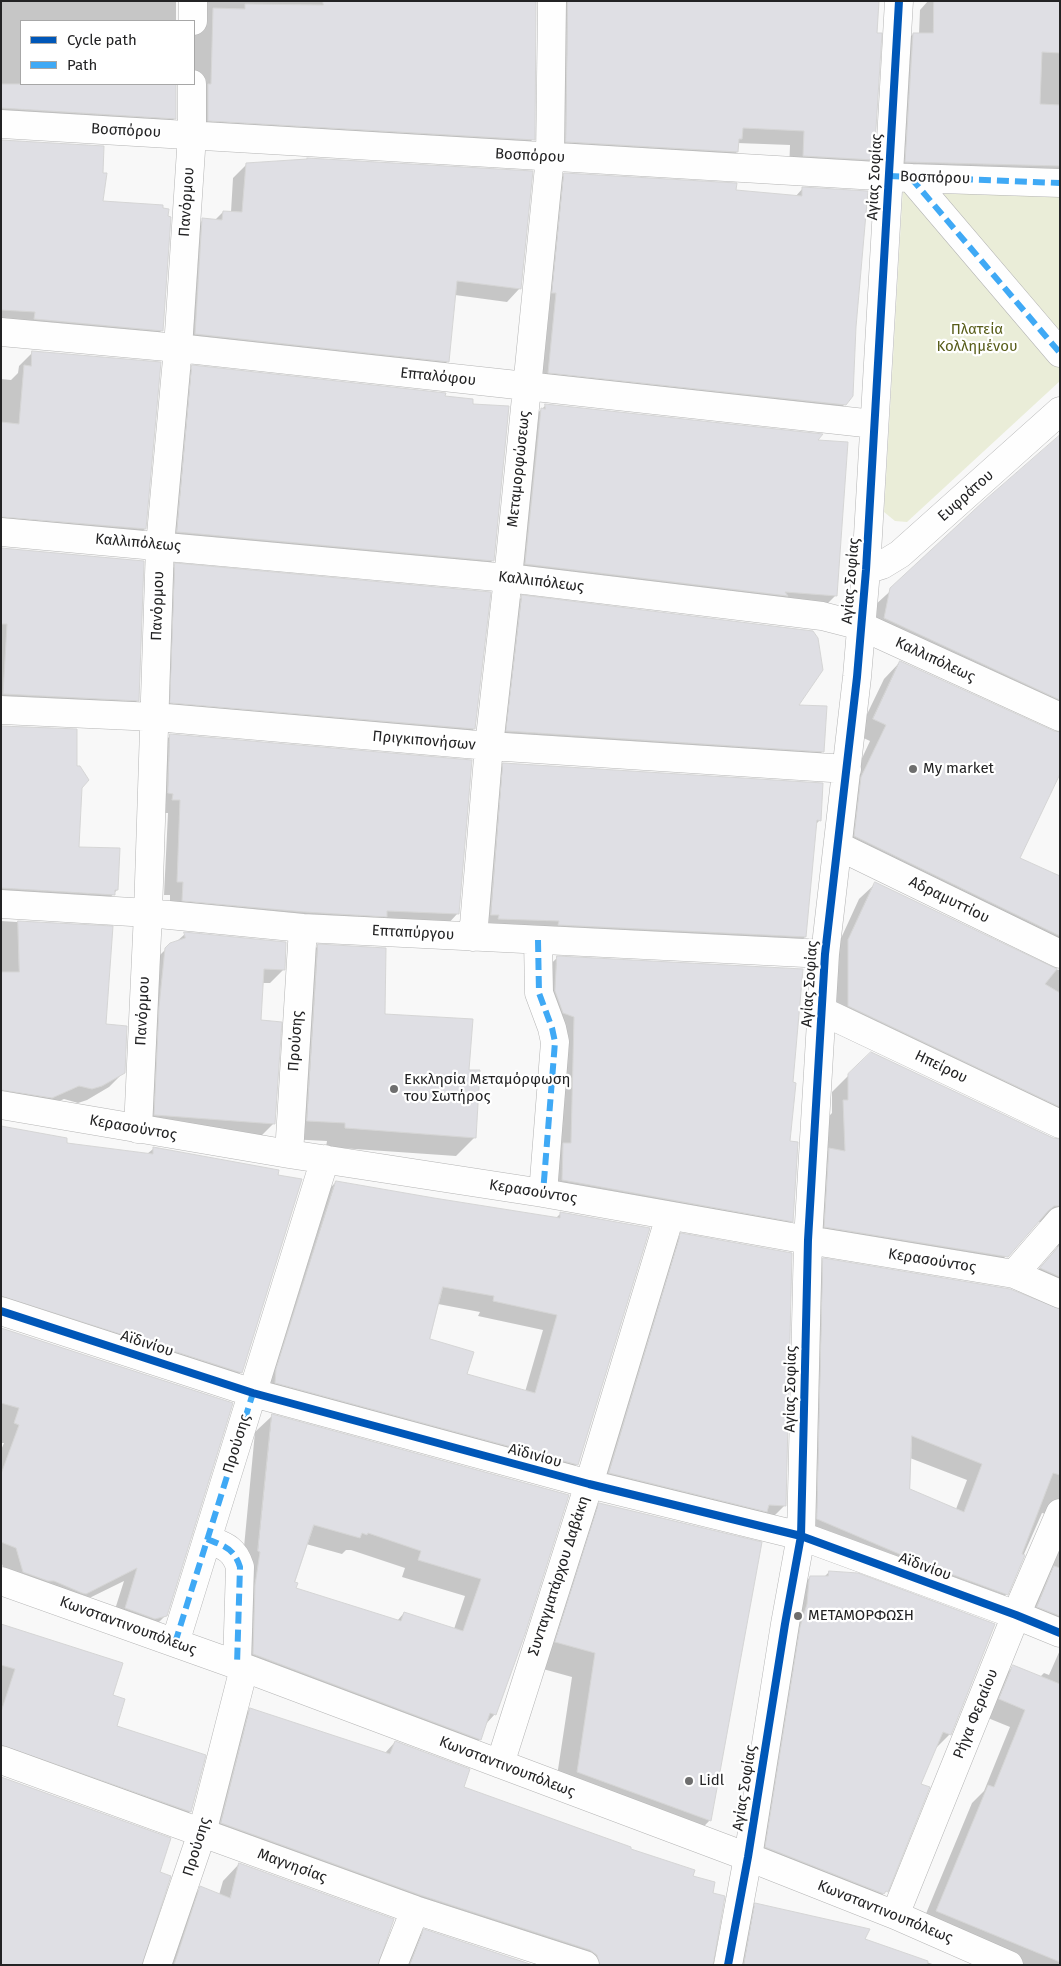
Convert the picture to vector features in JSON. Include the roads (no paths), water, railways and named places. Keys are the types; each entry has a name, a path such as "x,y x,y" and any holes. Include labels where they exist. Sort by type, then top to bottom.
{"street":[{"path":"193,1 193,20"},
{"name":"Μεταμορφώσεως","path":"473,937 488,746 508,578 550,157 552,1"},
{"name":"Αγίας Σοφίας","path":"728,1965 801,1536 808,1240 825,954 847,770 861,626 874,424 900,177 899,1"},
{"name":"Πανόρμου","path":"138,1129 148,913 160,545 178,348 192,135 192,85"},
{"name":"Βοσπόρου","path":"1,124 900,177 1060,183"},
{"path":"900,177 1060,353"},
{"name":"Επταλόφου","path":"1,332 178,348 874,424"},
{"name":"Ευφράτου","path":"866,570 882,565 900,554 1060,411"},
{"name":"Καλλιπόλεως","path":"1,532 508,578 822,616 861,626 1060,717"},
{"name":"Πριγκιπονήσων","path":"1,710 154,717 488,746 847,770"},
{"name":"Αδραμυττίου","path":"838,846 1060,954"},
{"name":"Επταπύργου","path":"1,904 148,913 303,928 825,954"},
{"name":"Προύσης","path":"289,1154 303,928"},
{"path":"538,940 539,993 555,1042 543,1193"},
{"name":"Ηπείρου","path":"822,1011 1060,1124"},
{"name":"Κερασούντος","path":"1,1106 325,1160 543,1193 1014,1274 1060,1294"},
{"name":"Προύσης","path":"175,1642 325,1160"},
{"name":"Συνταγματάρχου Δαβάκη","path":"500,1764 589,1484 670,1216"},
{"path":"1014,1274 1060,1221"},
{"name":"Αϊδινίου","path":"1,1310 252,1393 589,1484 801,1536 1060,1633"},
{"name":"Ρήγα Φεραίου","path":"895,1915 1016,1615 1060,1514"},
{"name":"Προύσης","path":"157,1965 202,1833 240,1666 240,1567 237,1556 225,1546 207,1539"},
{"name":"Κωνσταντινουπόλεως","path":"1,1580 240,1666 748,1856 895,1915 1009,1965"},
{"name":"Μαγνησίας","path":"1,1760 415,1910 585,1965"},
{"path":"393,1965 415,1910"}],"place":[{"name":"My market","path":"913,769"},
{"name":"Εκκλησία Μεταμόρφωση του Σωτήρος","path":"394,1089"},
{"name":"ΜΕΤΑΜΟΡΦΩΣΗ","path":"798,1616"},
{"name":"Lidl","path":"689,1781"}],"park label":[{"name":"Πλατεία Κολλημένου","path":"977,338"}]}
